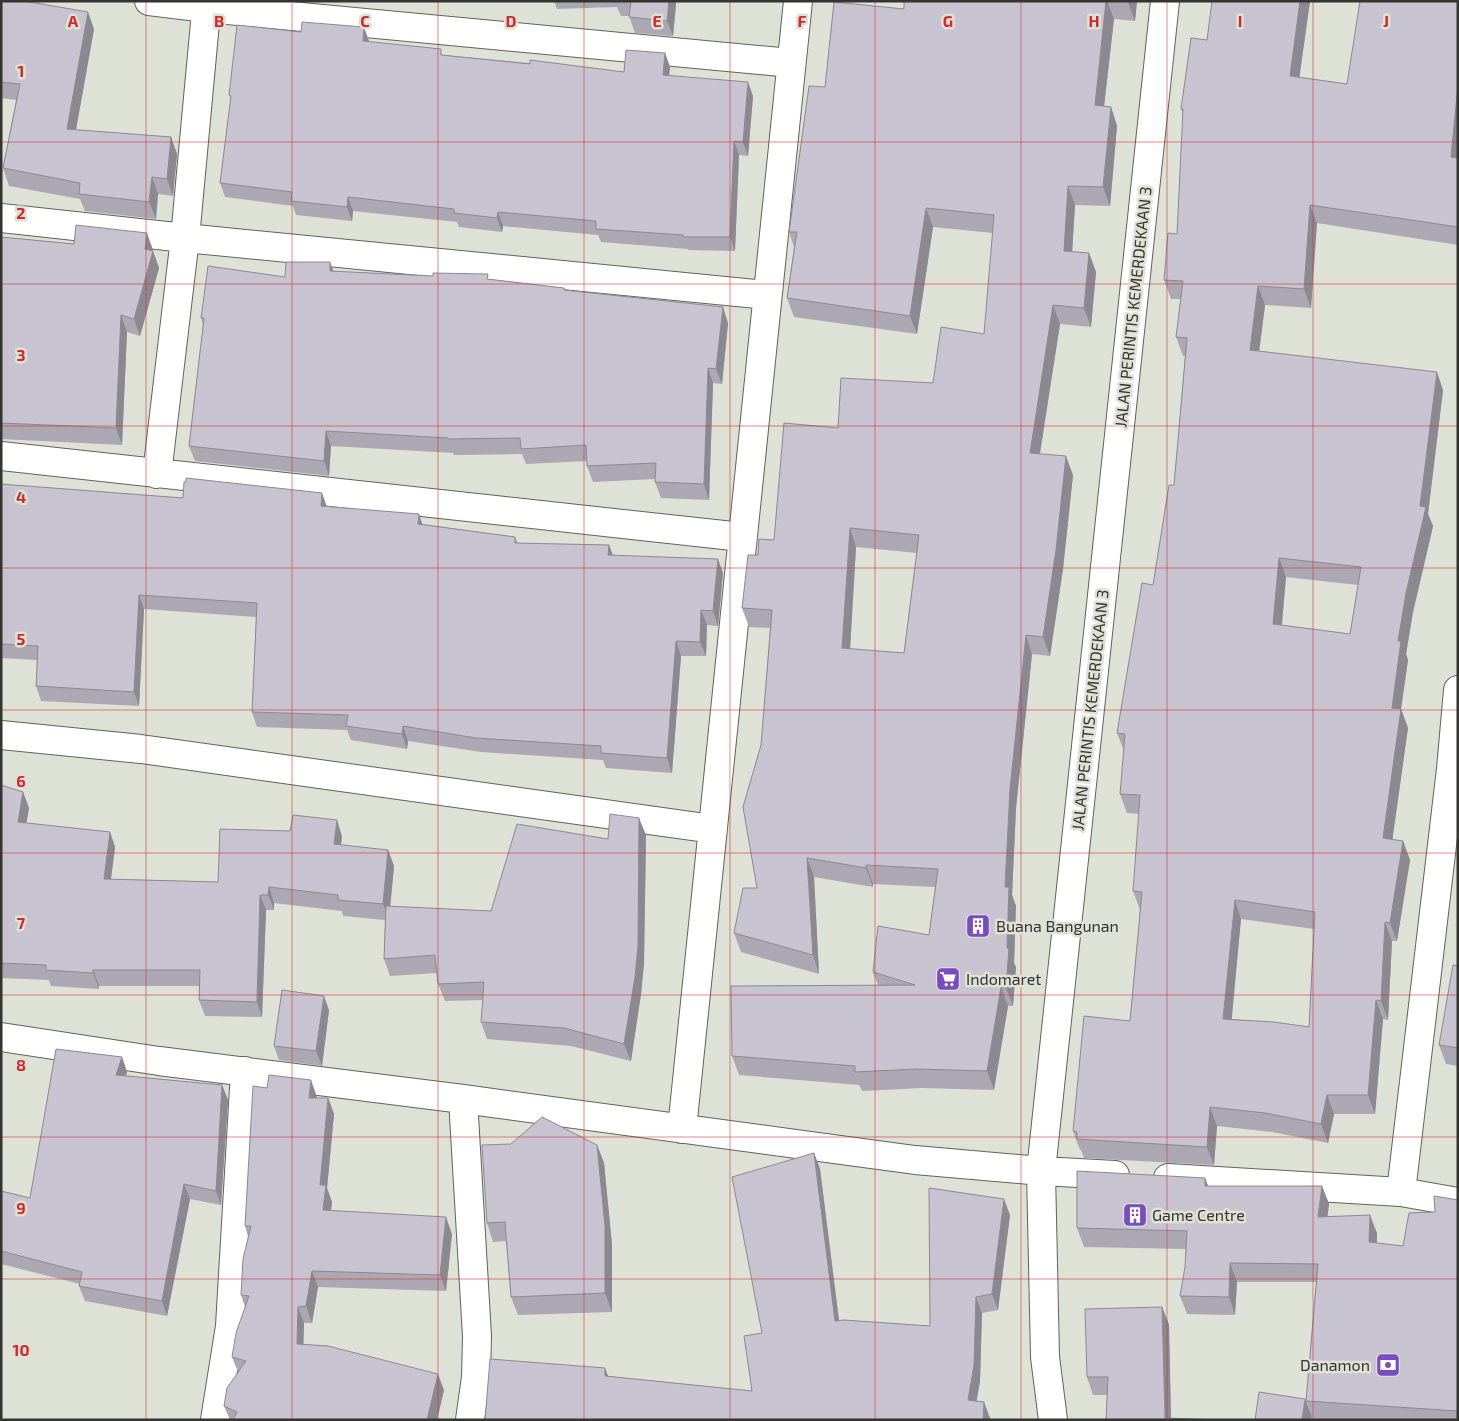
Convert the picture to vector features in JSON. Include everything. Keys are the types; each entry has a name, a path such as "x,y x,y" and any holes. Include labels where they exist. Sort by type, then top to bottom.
{"street":[{"path":"149,1 207,5 791,63"},
{"path":"682,1129 798,1"},
{"name":"JALAN PERINTIS KEMERDEKAAN 3","path":"1053,1420 1045,1357 1041,1171 1166,1"},
{"path":"158,474 186,238 207,5"},
{"path":"1,218 767,295"},
{"path":"1,456 742,538"},
{"path":"1401,1192 1454,769 1458,690"},
{"path":"1,735 141,749 713,829"},
{"path":"1,1037 159,1061 463,1098 915,1160 1041,1171 1401,1192 1458,1202"},
{"path":"215,1420 230,1326 245,1071"},
{"path":"463,1098 477,1336 476,1378 470,1420"}],"building":[{"path":"1,1 22,1 88,12 67,129 171,137 167,179 152,177 149,202 79,194 80,183 3,168 20,84 1,82"},
{"path":"631,1 669,1 667,21 629,17"},
{"path":"904,1 1106,1 1095,105 1111,107 1103,187 1068,186 1064,251 1089,253 1084,308 1053,305 1030,453 1066,456 1056,550 1043,637 1026,635 1010,789 1005,887 1009,887 1007,948 1009,948 1006,988 1001,987 987,1071 916,1069 855,1072 855,1066 732,1056 731,986 915,985 873,972 878,926 929,935 938,869 866,865 866,868 807,858 813,955 734,933 743,888 757,888 743,807 761,745 772,610 742,608 748,555 758,555 759,539 774,540 784,423 838,428 841,378 933,383 941,327 984,334 994,215 926,208 910,316 787,298 797,232 789,232 809,86 825,87 834,2 904,9","holes":["850,528 919,535 904,653 842,648"]},
{"path":"1212,1 1300,1 1290,76 1347,84 1360,1 1458,1 1458,85 1451,157 1458,158 1458,227 1310,205 1304,289 1258,286 1250,350 1437,372 1420,506 1426,507 1406,593 1398,641 1401,641 1392,708 1401,709 1383,838 1403,841 1390,923 1385,922 1381,1001 1376,1000 1368,1095 1327,1095 1321,1124 1265,1113 1210,1107 1207,1147 1077,1139 1077,1132 1073,1131 1084,1016 1130,1021 1142,892 1133,891 1140,795 1120,794 1125,734 1117,733 1142,583 1153,585 1169,485 1174,485 1187,338 1176,337 1183,281 1164,280 1168,233 1177,234 1183,109 1181,109 1191,38 1207,40","holes":["1279,558 1361,567 1350,634 1273,624","1235,900 1315,912 1309,1027 1274,1022 1223,1019"]},
{"path":"302,22 364,27 363,41 441,49 441,55 530,64 530,60 624,72 626,50 665,53 663,75 748,82 743,142 734,141 730,237 683,237 683,235 596,229 596,221 498,212 497,218 454,213 454,209 348,197 347,207 291,201 292,192 220,183 231,96 229,95 237,25 301,32"},
{"path":"76,225 147,233 145,249 153,251 134,319 121,315 116,428 1,423 1,237 74,244"},
{"path":"286,262 330,262 330,271 433,276 433,273 488,274 487,279 564,288 564,290 723,307 716,369 708,368 704,484 655,482 656,463 587,466 586,445 521,449 520,438 448,439 326,431 324,461 189,446 204,318 201,318 208,266 285,277"},
{"path":"186,478 322,493 321,506 419,514 418,524 515,537 515,543 609,545 608,555 718,559 713,611 701,610 700,642 676,641 667,758 601,753 601,746 476,738 403,726 402,734 346,726 348,715 252,712 257,603 139,595 134,692 36,686 38,646 1,644 1,484 183,498"},
{"path":"1,785 23,792 18,822 110,832 104,879 218,882 220,829 290,831 293,815 337,820 334,844 388,850 383,904 338,900 338,895 269,887 268,895 260,895 257,1002 199,1000 200,970 93,970 93,973 46,970 46,965 1,963"},
{"path":"610,814 639,818 638,946 624,1044 564,1028 481,1022 484,982 438,984 435,955 384,959 386,906 491,911 517,824 608,839"},
{"path":"1453,965 1458,966 1458,1048 1439,1045"},
{"path":"282,990 324,996 316,1051 274,1046"},
{"path":"56,1049 122,1057 116,1075 222,1085 216,1191 184,1184 162,1301 79,1286 82,1272 1,1251 1,1191 30,1198"},
{"path":"269,1075 311,1080 309,1098 328,1098 320,1185 326,1185 323,1210 446,1217 440,1275 312,1271 306,1306 298,1307 297,1344 328,1346 438,1374 427,1420 233,1420 237,1412 224,1406 227,1388 246,1361 232,1357 236,1333 249,1296 241,1295 243,1259 251,1226 245,1226 253,1086 267,1088"},
{"path":"542,1117 597,1145 605,1226 605,1293 511,1297 505,1222 487,1223 482,1145 511,1144"},
{"path":"814,1153 835,1321 930,1326 929,1188 1004,1199 992,1294 976,1297 974,1365 968,1400 984,1402 983,1420 485,1420 490,1359 605,1368 605,1376 752,1391 744,1336 762,1333 732,1177"},
{"path":"1077,1171 1205,1178 1205,1186 1322,1186 1318,1217 1370,1215 1369,1242 1403,1246 1409,1213 1435,1212 1434,1196 1458,1200 1458,1411 1306,1401 1318,1264 1230,1263 1229,1297 1180,1296 1185,1267 1187,1231 1077,1228"},
{"path":"1162,1307 1165,1418 1220,1420 1106,1420 1108,1377 1087,1377 1085,1309"},
{"path":"1259,1392 1305,1399 1302,1420 1255,1420"}],"place":[{"name":"Buana Bangunan","path":"978,926"},
{"name":"Indomaret","path":"948,979"},
{"name":"Game Centre","path":"1135,1215"},
{"name":"Danamon","path":"1388,1365"}]}
